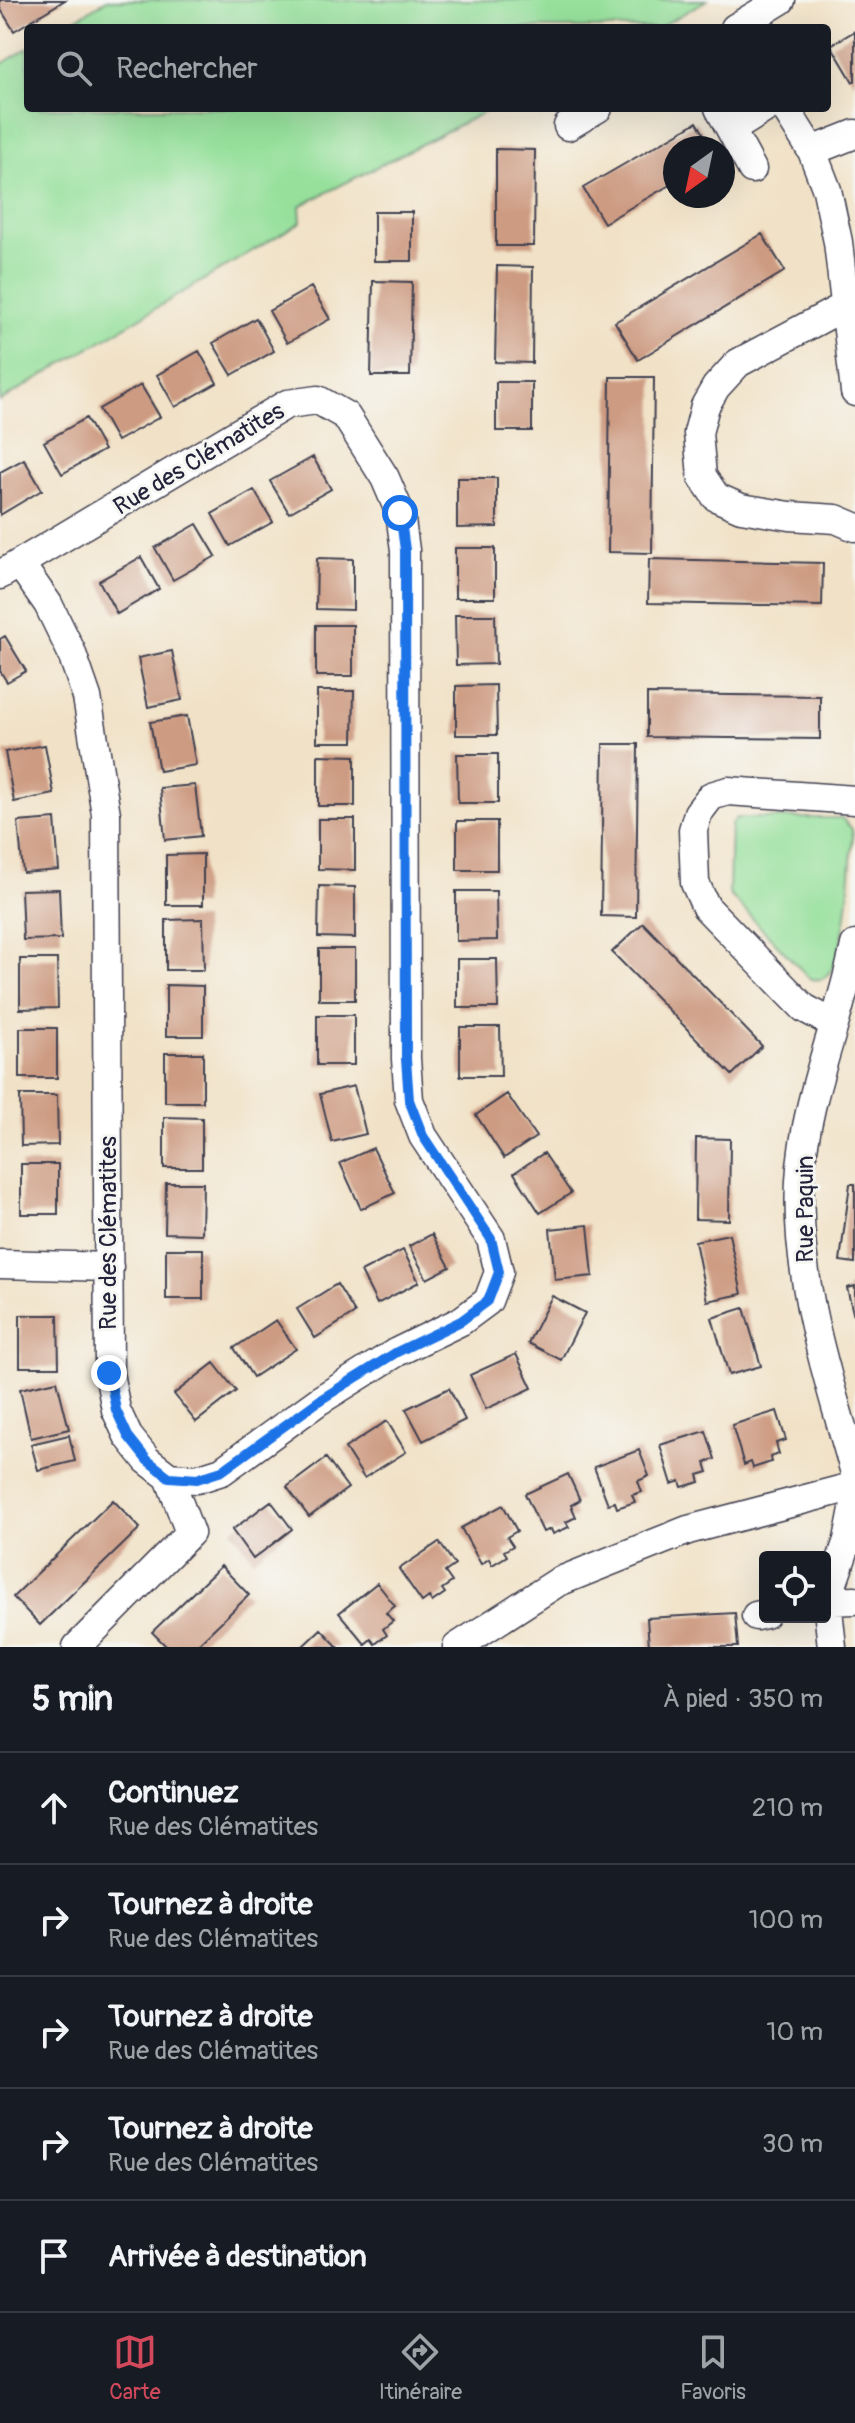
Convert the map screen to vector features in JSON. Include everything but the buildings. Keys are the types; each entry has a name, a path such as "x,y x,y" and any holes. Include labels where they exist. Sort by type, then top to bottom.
{"street":[{"path":"742,24 781,0"},
{"path":"568,126 591,112"},
{"path":"751,112 725,119 752,169"},
{"path":"788,112 812,151 827,190 838,242 855,392"},
{"path":"812,151 855,134"},
{"path":"845,306 738,363 716,387 705,406 698,433 702,476 716,497 741,508 836,519 855,527"},
{"name":"Rue des Clématites","path":"318,400 346,416 385,478 400,513 405,550 406,1059 409,1100 423,1136 491,1239 499,1272 488,1301 461,1321 385,1360 320,1400 222,1471 197,1479 169,1477 147,1460 128,1436 116,1410 109,1373 109,1267 106,814 87,697 75,663 48,604 10,569 287,404 318,400"},
{"path":"834,1024 804,1008 706,907 695,883 693,830 698,813 711,796 728,791 855,800"},
{"name":"Rue Paquin","path":"855,947 809,1116 800,1181 802,1259 815,1333 855,1473"},
{"path":"0,1264 109,1267"},
{"path":"77,1647 190,1533 169,1477"},
{"path":"457,1647 558,1582 688,1530 855,1486"},
{"path":"832,1647 836,1600 855,1504"}],"green space":[{"path":"107,0 707,0 665,24 68,24"},
{"path":"24,50 24,112 484,112 300,206 301,222 0,401 0,65"},
{"path":"737,818 842,818 852,829 849,888 839,951 833,966 822,979 809,978 729,894 731,825"}],"route":[{"path":"109,1373 116,1410 128,1436 147,1460 169,1477 197,1479 222,1471 320,1400 397,1352 461,1321 488,1301 499,1272 491,1239 423,1136 409,1100 406,1059 405,550 400,513"}]}
